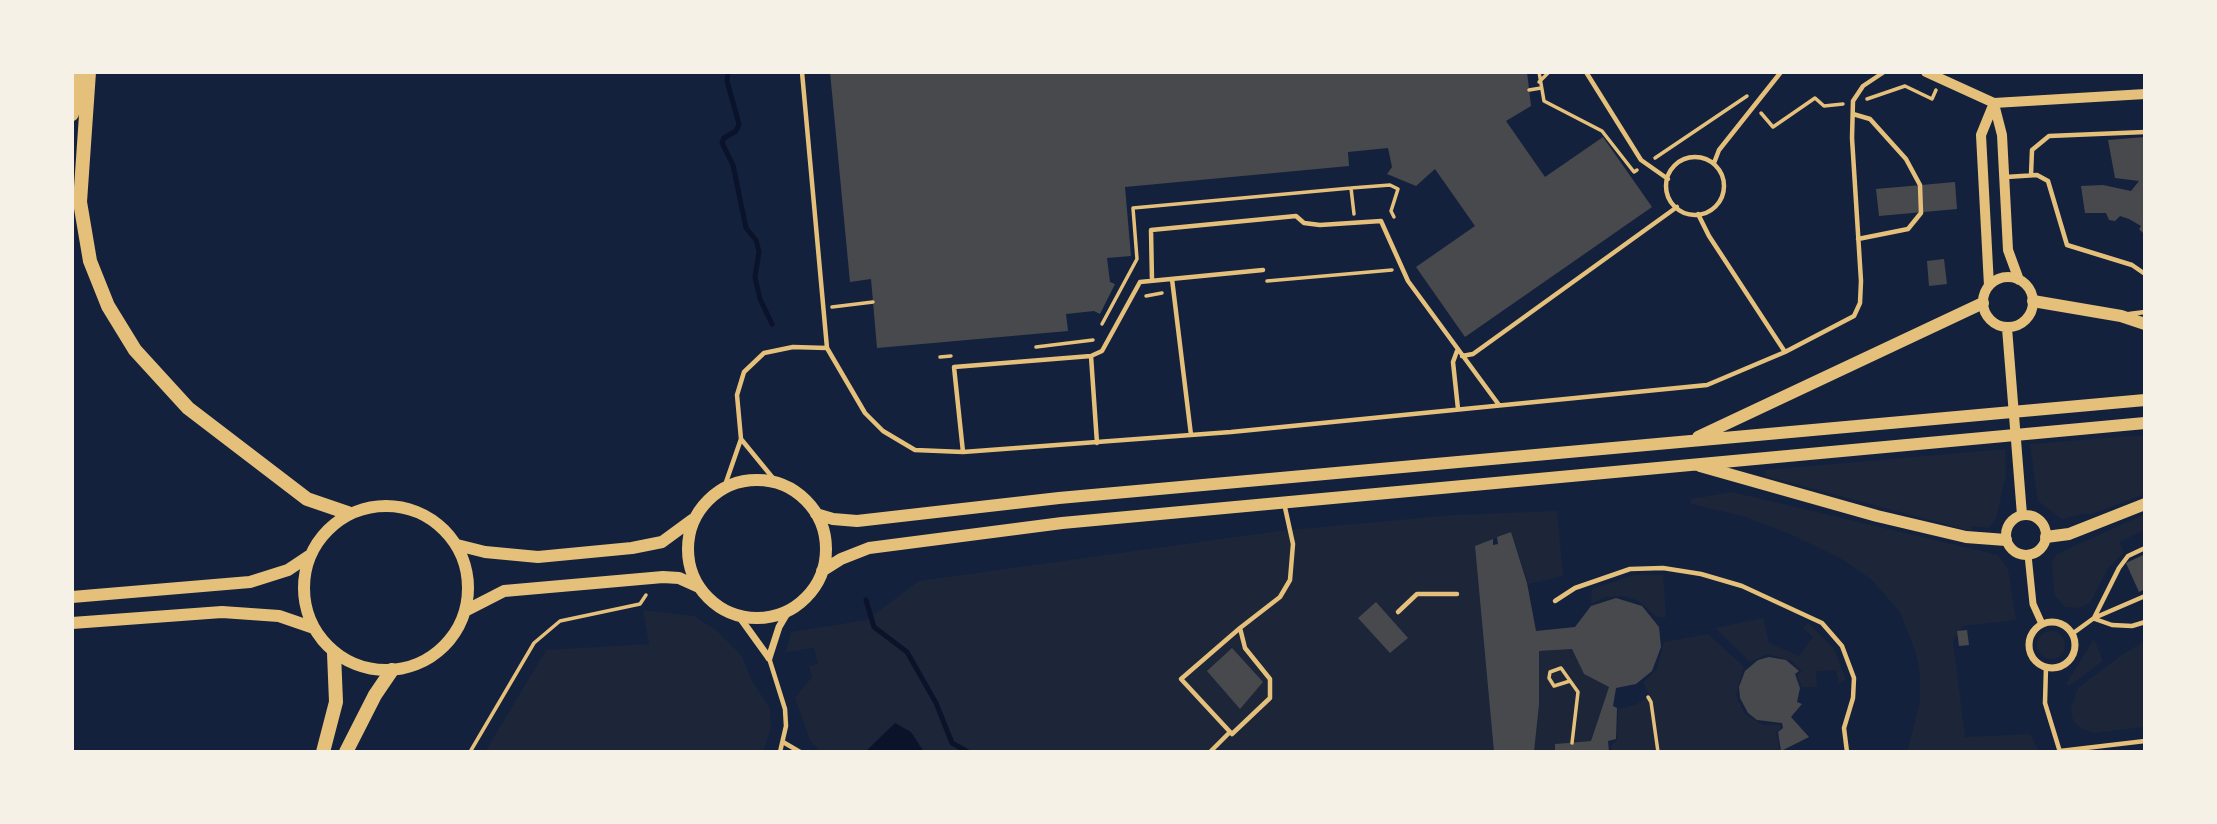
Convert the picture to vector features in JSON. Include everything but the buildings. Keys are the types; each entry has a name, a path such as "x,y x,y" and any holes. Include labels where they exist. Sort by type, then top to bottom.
{"highway":[{"path":"72,114 77,72"},
{"path":"89,72 80,202 90,261 108,306 135,350 188,408 307,499 348,513"},
{"path":"323,752 336,702 334,653"},
{"path":"346,752 375,695 392,670"}],"main road":[{"path":"2033,301 2121,316 2145,324"},
{"path":"1688,441 1983,303"},
{"path":"816,514 857,521 1059,498 2145,400"},
{"path":"822,571 841,559 869,548 1062,523 2145,423"},
{"path":"1693,464 1877,516 1966,537 2006,540"},
{"path":"457,545 485,552 538,557 632,548 662,542 695,518 708,501 724,488 750,480 777,483 806,500 816,514 825,542 822,571 809,593 789,610 764,617 738,615 716,604 699,587 679,578 644,578 504,592 465,611"},
{"path":"2046,537 2069,534 2145,504"},
{"path":"397,505 420,512 441,526 457,545 467,577 465,611 457,629 430,658 392,670 352,663 334,653 314,628 305,605 303,580 309,556 319,539 348,513 372,506 397,505"},
{"path":"695,518 688,553 699,587"},
{"path":"72,597 250,582 288,570 309,556"},
{"path":"72,623 222,612 279,616 314,628"}],"street":[{"path":"1926,72 1994,103 2030,98 2145,94"},
{"path":"1994,103 2002,135 2008,250 2019,280 2029,288 2033,301 2029,317 2023,323 2007,328 1993,323 1983,303 1989,286 1981,135 1994,103"},
{"path":"1989,286 2003,278 2019,280"},
{"path":"2007,328 2022,515"},
{"path":"2022,515 2039,520 2046,537 2038,551 2028,555 2017,553 2006,540 2011,521 2022,515"},
{"path":"2028,555 2033,604 2042,624"},
{"path":"769,658 779,628 789,610"},
{"path":"738,615 769,658"},
{"path":"2059,623 2072,634 2074,649 2067,662 2061,666 2046,667 2034,659 2029,646 2032,633 2042,624 2059,623"}],"lane":[{"path":"802,72 827,348 865,413 883,431 915,450 963,452 1191,435 1707,385 1785,352 1854,316 1860,303 1853,102 1863,86 1884,72"},
{"path":"1586,72 1641,160 1668,179"},
{"path":"1714,163 1719,150 1781,72"},
{"path":"1853,114 1870,119 1906,159 1920,185 1921,213 1908,229 1858,239"},
{"path":"2031,175 2032,150 2049,136 2145,132"},
{"path":"1686,158 1705,158 1714,163 1723,180 1721,199 1707,212 1698,214 1677,207 1668,195 1668,179 1677,163 1686,158"},
{"path":"2004,177 2031,175 2048,181 2067,245 2132,265 2145,274"},
{"path":"1462,356 1473,354 1677,207"},
{"path":"1698,214 1709,236 1785,352"},
{"path":"1152,281 1151,230 1296,216 1304,223 1381,221 1403,269 1457,350 1500,406"},
{"path":"963,452 954,367 1091,356 1102,351 1140,282 1263,270"},
{"path":"1172,279 1191,435"},
{"path":"2121,316 2145,312"},
{"path":"724,488 741,439 737,395 744,372 765,353 793,347 827,348"},
{"path":"1457,350 1452,362 1458,409"},
{"path":"1091,356 1097,443"},
{"path":"741,439 777,483"},
{"path":"1230,732 1181,679 1280,597 1290,580 1293,544 1284,502"},
{"path":"2094,618 2119,568 2128,556 2145,548"},
{"path":"1555,601 1575,588 1630,569 1670,569 1701,574 1742,586 1822,623 1842,646 1854,678 1853,698 1844,728 1847,752"},
{"path":"1398,612 1417,594 1457,594"},
{"path":"2072,634 2094,618 2145,596"},
{"path":"2094,618 2112,625 2132,626 2145,622"},
{"path":"1210,752 1270,698 1270,679 1245,648 1244,634 1240,628"},
{"path":"769,658 785,709 780,752"},
{"path":"2046,667 2045,703 2060,752 2145,741"},
{"path":"783,742 800,752"}],"path":[{"path":"1539,82 1549,72"},
{"path":"1529,90 1541,88"},
{"path":"1395,222 1391,211 1402,180"},
{"path":"1355,223 1351,188 1390,185 1398,189"},
{"path":"1265,281 1403,269"},
{"path":"1108,297 1129,299 1172,292"},
{"path":"471,752 534,643 560,621 640,604 646,594 644,578"},
{"path":"1570,681 1554,686 1549,678 1550,672 1561,668 1570,681 1579,698 1574,708 1572,743"},
{"path":"1648,697 1658,752"}],"shaded area":[{"path":"2145,435 2145,494 2089,515 2086,513 2062,519 2038,501 2030,444"},
{"path":"2005,449 2006,475 1996,518 1989,528 1972,526 1971,531 1765,476 1765,470"},
{"path":"1732,492 1998,555 2008,569 2016,620 1963,626 1953,641 1965,737 2030,734 2039,752 1907,752 1920,702 1920,674 1916,653 1900,612 1871,579 1840,558 1790,534 1742,516 1691,504 1691,499"},
{"path":"1557,511 1563,576 1528,584 1511,532 1475,546 1494,752 821,752 810,740 795,698 812,677 809,666 818,664 814,648 786,652 791,632 867,620 919,581 1279,531 1454,515"},
{"path":"2145,514 2145,530 2119,542 2124,552 2108,568 2090,603 2079,608 2065,607 2054,594 2052,561 2057,554"},
{"path":"1634,575 1663,575 1666,617 1657,617 1637,600 1622,596 1606,597 1591,604 1592,589"},
{"path":"643,610 694,616 717,631 742,656 751,679 770,709 771,728 763,752 485,752 546,650 649,644"},
{"path":"1763,618 1769,643 1799,656 1813,637 1803,628 1808,623 1834,649 1846,679 1839,683 1836,670 1816,671 1817,687 1802,687 1797,675 1802,672 1792,661 1767,654 1750,662 1715,628"},
{"path":"2051,631 2061,635 2065,645 2061,655 2051,659 2041,655 2037,645 2041,635"},
{"path":"1708,634 1744,667 1736,695 1744,713 1763,725 1780,725 1781,729 1776,732 1780,752 1612,752 1611,745 1617,740 1618,709 1635,705 1650,696 1643,683 1657,668 1664,642"},
{"path":"2094,639 2103,661 2069,686 2066,684"},
{"path":"2145,641 2145,727 2094,733 2082,729 2073,721 2071,708 2078,688"},
{"path":"1572,649 1584,674 1609,687 1591,741 1555,744 1555,752 1534,752 1539,705 1539,651"},
{"path":"895,723 911,732 924,752 865,752"}],"waterway":[{"path":"728,72 727,81 739,124 736,131 724,138 722,143 733,165 746,228 756,240 759,252 755,277 760,299 772,324"},
{"path":"866,600 874,627 907,652 936,703 952,743 968,752"}]}
